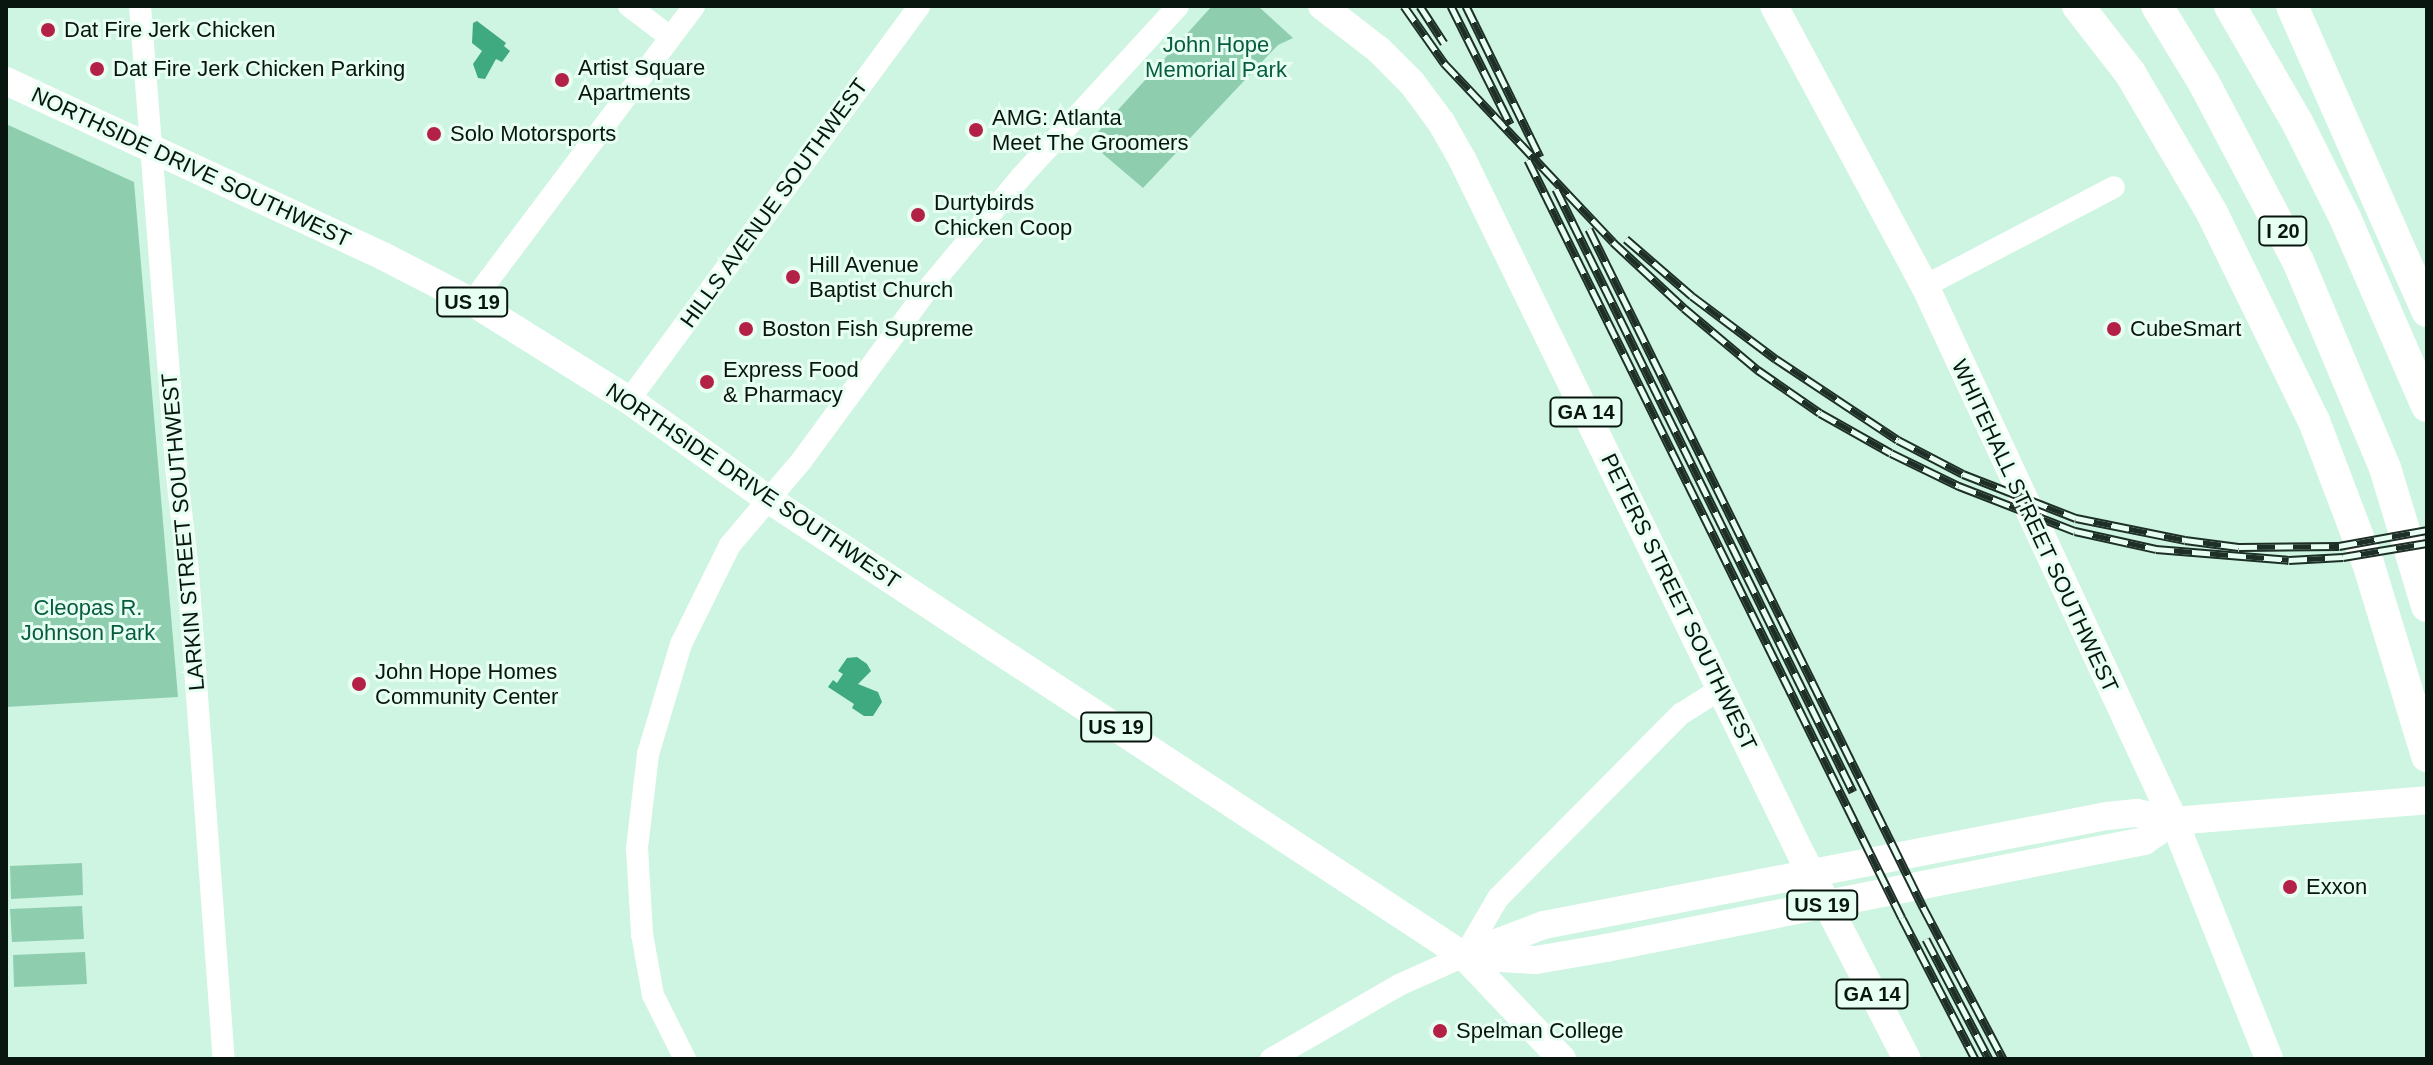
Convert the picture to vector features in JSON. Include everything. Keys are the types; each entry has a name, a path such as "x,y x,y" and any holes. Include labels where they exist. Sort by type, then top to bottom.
{"highway":[{"path":"2078,6 2130,73 2212,213 2314,421 2373,577 2427,756"},
{"name":"I 20","path":"2157,6 2245,157 2298,261 2385,468 2427,606"},
{"name":"I 20","path":"2230,6 2298,124 2346,220 2427,406"},
{"path":"2292,6 2427,311"}],"main road":[{"name":"PETERS STREET SOUTHWEST","path":"1322,6 1379,50 1412,83 1441,122 1801,854 1907,1059"},
{"name":"WHITEHALL STREET SOUTHWEST","path":"1774,6 1925,286 2174,821 2269,1059"},
{"name":"NORTHSIDE DRIVE SOUTHWEST","path":"6,81 383,256 472,302 629,400 768,499 1464,956 1562,1059"},
{"name":"US 19","path":"1464,956 1536,960 1619,945 2144,841 2174,821 2427,800"}],"street":[{"name":"LARKIN STREET SOUTHWEST","path":"140,6 176,467 191,602 224,1059"},
{"path":"629,6 670,37"},
{"path":"472,302 694,6"},
{"name":"HILLS AVENUE SOUTHWEST","path":"629,400 919,6"},
{"path":"675,1055 653,995 642,934 637,848 648,754 681,644 730,545 802,460 972,235 1178,6"},
{"path":"1925,286 2114,187"},
{"path":"1271,1059 1399,985 1464,956 1498,898 1681,714 1722,688"}],"green space":[{"name":"John Hope Memorial Park","path":"1212,6 1258,6 1293,38 1278,45 1143,188 1089,142"},
{"name":"Cleopas R. Johnson Park","path":"6,124 134,182 178,697 6,707"},
{"path":"82,863 83,895 11,899 10,866"},
{"path":"82,906 84,939 12,942 10,909"},
{"path":"85,952 87,984 14,987 13,955"}],"shaded area":[{"path":"477,21 506,43 504,46 510,51 502,62 496,59 485,79 478,78 473,64 482,51 472,43 473,23"},
{"path":"857,657 871,671 858,684 878,692 882,702 873,716 864,716 852,708 854,704 828,687 833,680 837,683 843,674 838,671 847,658"}],"railway":[{"path":"1404,6 1444,63 1613,242 1684,308 1758,370 1820,413 1891,453 1959,486 2075,531 2156,549 2289,560 2343,557 2427,543"},
{"path":"1420,6 1444,43"},
{"path":"1451,6 1510,124"},
{"path":"1466,6 1540,157"},
{"path":"1528,160 1902,918 1975,1059"},
{"path":"1556,189 1853,792"},
{"path":"1589,229 1923,907 2003,1059"},
{"path":"1626,239 1692,296 1776,359 1898,440 1963,474 2076,518 2185,540 2239,547 2339,546 2427,530"},
{"path":"1926,939 1989,1059"}],"place":[{"name":"Dat Fire Jerk Chicken","path":"48,30"},
{"name":"Dat Fire Jerk Chicken Parking","path":"97,69"},
{"name":"Artist Square Apartments","path":"562,80"},
{"name":"AMG: Atlanta Meet The Groomers","path":"976,130"},
{"name":"Solo Motorsports","path":"434,134"},
{"name":"Durtybirds Chicken Coop","path":"918,215"},
{"name":"Hill Avenue Baptist Church","path":"793,277"},
{"name":"Boston Fish Supreme","path":"746,329"},
{"name":"CubeSmart","path":"2114,329"},
{"name":"Express Food & Pharmacy","path":"707,382"},
{"name":"John Hope Homes Community Center","path":"359,684"},
{"name":"Exxon","path":"2290,887"},
{"name":"Spelman College","path":"1440,1031"}]}
